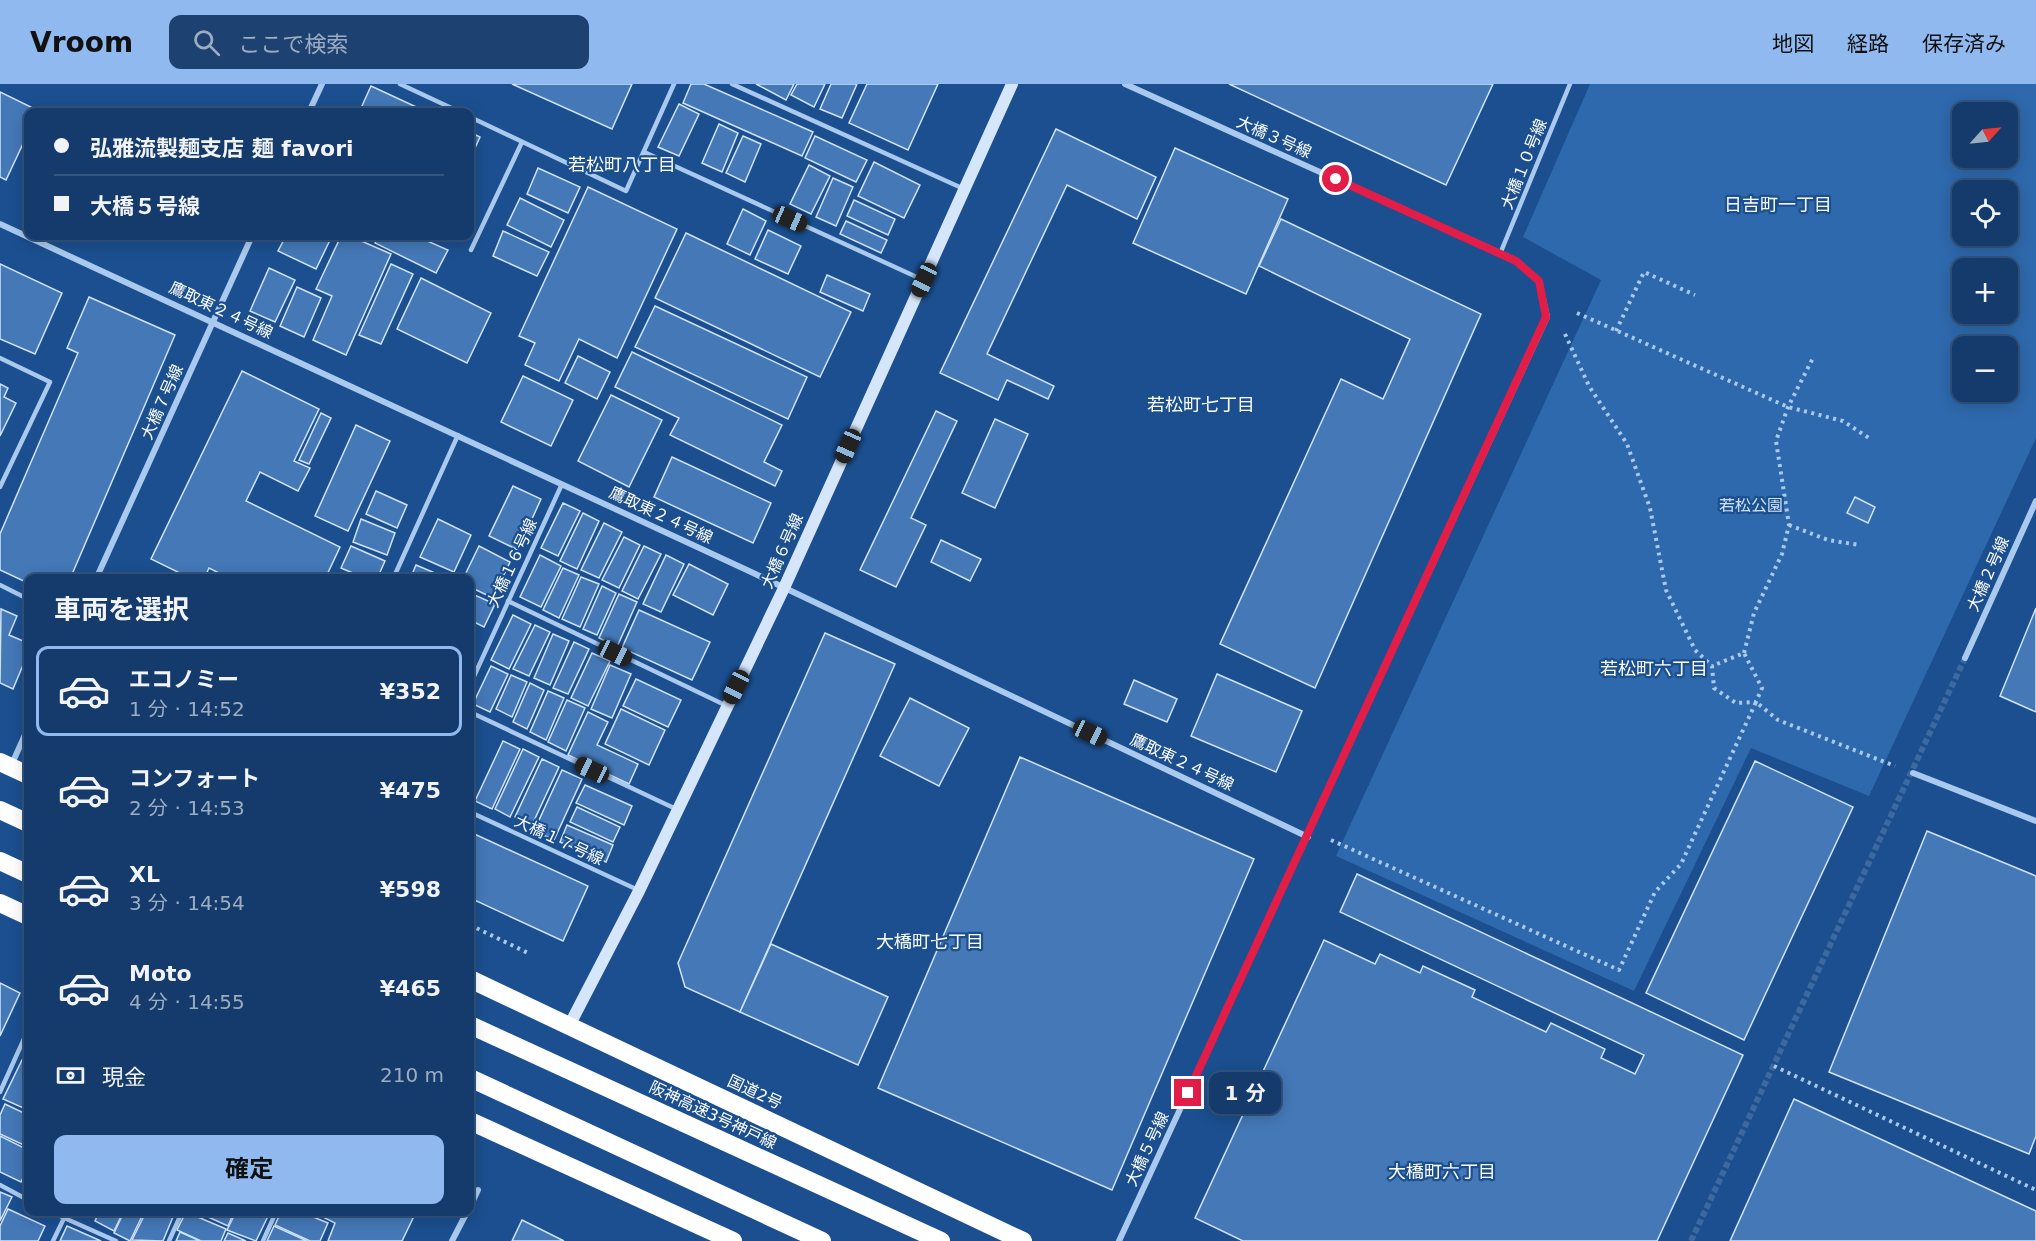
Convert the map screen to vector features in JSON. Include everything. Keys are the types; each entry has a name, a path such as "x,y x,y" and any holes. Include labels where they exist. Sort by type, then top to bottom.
{"highway":[{"path":"6,764 24,773"},
{"path":"0,810 24,821"},
{"path":"0,861 24,872"},
{"path":"0,903 24,914"},
{"name":"国道2号","path":"474,982 1023,1241"},
{"name":"阪神高速3号神戸線","path":"474,1027 941,1241"},
{"path":"474,1080 822,1241"},
{"path":"474,1123 733,1241"}],"street":[{"path":"311,108 322,84"},
{"name":"大橋６号線","path":"569,1026 639,891 784,588 1012,84"},
{"name":"大橋３号線","path":"1125,84 1516,261 1539,281"},
{"name":"鷹取東２４号線","path":"0,224 24,235"},
{"name":"鷹取東２４号線","path":"35,240 458,435 1308,837"},
{"name":"大橋７号線","path":"98,574 250,240"},
{"name":"大橋５号線","path":"1119,1241 1308,837 1546,317 1539,281"},
{"name":"大橋２号線","path":"1965,658 2036,501"},
{"path":"6,764 24,735"},
{"path":"1913,773 2036,821"},
{"path":"474,1198 478,1190"},
{"path":"454,1240 465,1216"}],"lane":[{"path":"400,84 451,108"},
{"path":"474,119 626,191 674,84"},
{"path":"732,84 964,189"},
{"name":"大橋１０号線","path":"1500,254 1570,84"},
{"path":"471,250 522,142"},
{"path":"644,152 924,280"},
{"path":"0,358 50,382 0,487"},
{"path":"395,574 458,435"},
{"name":"大橋１６号線","path":"474,677 562,484"},
{"path":"0,585 24,597"},
{"path":"508,602 727,706"},
{"path":"474,714 677,809"},
{"name":"大橋１７号線","path":"474,814 639,891"},
{"path":"0,1092 24,1039"},
{"path":"0,1185 24,1198"},
{"path":"58,1216 116,1241"},
{"path":"53,1241 65,1216"},
{"path":"169,1241 180,1216"},
{"path":"263,1241 274,1216"}],"path":[{"path":"1616,331 1644,272 1695,295"},
{"path":"1577,313 1788,407 1843,421 1872,440"},
{"path":"1565,334 1589,386 1627,444 1650,508 1666,590 1695,650 1712,666 1714,688 1736,703 1756,702 1778,720 1913,773"},
{"path":"1331,840 1619,970 1655,892 1681,864 1762,688 1744,653 1754,613 1782,554 1789,525 1776,441 1788,407 1813,358"},
{"path":"1789,525 1828,540 1859,545"},
{"path":"1712,666 1744,653"},
{"path":"474,927 528,953"},
{"path":"1774,1066 2036,1190"}],"green space":[{"name":"若松公園","path":"1590,84 2036,84 2036,438 1869,796 1751,748 1634,991 1336,856 1601,280 1523,237"}],"building":[{"path":"512,84 632,84 612,129"},
{"path":"691,84 704,84 813,132 802,156 683,103"},
{"path":"756,84 794,84 786,100"},
{"path":"797,84 825,84 814,107 791,95"},
{"path":"831,84 857,84 842,118 820,109"},
{"path":"867,84 938,84 908,150 849,123"},
{"path":"1229,84 1493,84 1446,185"},
{"path":"371,86 419,108 361,108"},
{"path":"0,92 33,108 24,108 24,142 6,180 0,177"},
{"path":"679,104 699,114 679,156 658,147"},
{"path":"719,124 738,133 722,172 702,163"},
{"path":"1056,129 1156,177 1137,219 1067,185 987,354 1054,386 1048,399 1007,380 998,400 940,373"},
{"path":"474,134 480,137 474,150"},
{"path":"743,136 761,144 745,182 726,173"},
{"path":"815,136 867,160 856,182 805,158"},
{"path":"1175,148 1288,199 1246,294 1133,243"},
{"path":"874,162 920,185 904,218 858,196"},
{"path":"809,165 830,176 811,214 790,204"},
{"path":"538,168 580,187 568,213 527,194"},
{"path":"833,178 853,187 836,226 816,217"},
{"path":"588,187 677,229 617,358 579,339 559,381 525,365 535,343 519,336"},
{"path":"520,198 564,220 551,247 507,225"},
{"path":"854,200 895,219 888,235 847,216"},
{"path":"743,209 766,221 750,255 727,244"},
{"path":"1281,219 1481,314 1315,688 1220,644 1341,379 1383,399 1410,339 1259,266"},
{"path":"846,221 887,240 881,253 840,234"},
{"path":"768,230 801,246 788,274 755,259"},
{"path":"503,231 549,252 537,276 493,256"},
{"path":"686,233 851,312 820,377 655,298"},
{"path":"284,240 330,240 316,269 278,251"},
{"path":"339,240 359,240 391,254 346,355 313,340 332,296 316,289"},
{"path":"376,240 425,240 448,250 436,273 375,243"},
{"path":"0,264 62,293 35,354 0,339"},
{"path":"391,264 413,274 381,344 359,335"},
{"path":"269,268 295,280 275,322 250,311"},
{"path":"827,275 870,294 863,311 820,292"},
{"path":"421,278 491,313 467,363 397,329"},
{"path":"297,287 321,298 304,337 280,326"},
{"path":"89,297 175,335 72,574 24,574 24,581 0,570 0,534 78,353 67,348"},
{"path":"655,306 807,377 788,419 635,347"},
{"path":"632,352 782,425 764,462 782,471 775,486 670,435 679,418 615,387"},
{"path":"578,356 610,372 597,399 565,383"},
{"path":"242,371 319,409 294,461 310,468 298,491 260,472 246,501 340,547 327,574 221,574 209,568 206,574 182,574 151,559"},
{"path":"523,376 573,400 551,446 501,422"},
{"path":"0,384 8,388 4,397 16,403 0,436"},
{"path":"611,395 662,420 629,487 578,461"},
{"path":"936,411 957,421 911,518 926,525 896,587 860,570"},
{"path":"321,413 331,418 309,464 299,460"},
{"path":"995,419 1028,434 995,508 962,493"},
{"path":"356,425 390,441 348,531 315,516"},
{"path":"672,457 771,503 753,543 654,497"},
{"path":"513,486 541,499 518,550 489,536"},
{"path":"376,491 407,505 397,528 366,514"},
{"path":"1855,497 1875,507 1868,523 1847,513"},
{"path":"563,503 580,511 558,556 541,548"},
{"path":"583,513 599,521 577,569 560,561"},
{"path":"361,519 395,533 387,555 353,542"},
{"path":"438,519 471,535 454,572 420,557"},
{"path":"604,523 622,532 599,578 581,570"},
{"path":"624,537 640,545 619,588 602,580"},
{"path":"941,540 981,559 970,581 931,562"},
{"path":"351,546 385,561 379,574 355,574 341,568"},
{"path":"479,546 510,562 493,598 474,589 474,574 465,574"},
{"path":"644,546 661,554 638,599 622,591"},
{"path":"540,555 561,566 541,607 520,597"},
{"path":"666,555 684,564 661,612 643,604"},
{"path":"689,564 728,584 713,615 673,595"},
{"path":"416,565 437,574 412,574"},
{"path":"563,568 579,575 559,618 543,610"},
{"path":"581,577 599,584 580,627 562,619"},
{"path":"602,586 616,593 597,635 583,629"},
{"path":"619,594 637,602 617,647 599,638"},
{"path":"474,595 495,604 484,627 474,622"},
{"path":"2036,608 2036,712 2000,696"},
{"path":"1,609 17,616 9,635 24,641 24,663 13,689 0,683"},
{"path":"639,610 710,642 692,680 622,648"},
{"path":"513,615 531,624 509,669 491,660"},
{"path":"535,625 550,632 529,676 513,669"},
{"path":"825,633 895,664 740,1012 685,987 678,963"},
{"path":"553,634 569,641 550,685 534,678"},
{"path":"574,642 589,649 568,694 553,688"},
{"path":"592,653 610,661 588,706 571,698"},
{"path":"610,665 631,674 612,718 591,709"},
{"path":"491,666 508,674 490,712 474,704"},
{"path":"1217,674 1302,711 1276,772 1191,736"},
{"path":"511,675 527,682 512,717 496,709"},
{"path":"636,679 681,700 668,727 623,706"},
{"path":"1134,680 1177,699 1167,722 1124,704"},
{"path":"530,683 544,690 527,729 513,722"},
{"path":"548,691 564,698 546,740 530,732"},
{"path":"910,698 969,728 939,786 880,756"},
{"path":"567,700 585,708 566,751 548,742"},
{"path":"621,709 665,730 649,765 605,744"},
{"path":"588,712 608,722 597,745 638,764 629,784 568,755"},
{"path":"503,741 520,749 492,809 475,801"},
{"path":"523,749 539,757 510,817 495,809"},
{"path":"1020,757 1254,859 1112,1190 878,1088"},
{"path":"542,759 559,767 532,825 515,817"},
{"path":"1755,761 1853,807 1744,1040 1646,993"},
{"path":"562,770 582,779 554,840 534,831"},
{"path":"585,785 632,806 624,825 576,803"},
{"path":"577,807 620,827 613,842 570,822"},
{"path":"567,825 613,845 606,862 560,842"},
{"path":"1927,831 2036,876 2036,1136 2029,1154 1829,1072"},
{"path":"474,834 588,886 563,941 474,900"},
{"path":"1357,874 1743,1055 1657,1241 1243,1241 1195,1218 1324,940 1375,964 1380,954 1420,973 1423,966 1475,990 1472,997 1546,1032 1551,1023 1605,1049 1601,1058 1635,1074 1644,1055 1340,912"},
{"path":"771,944 888,997 858,1065 740,1012"},
{"path":"0,983 20,993 0,1036"},
{"path":"22,1060 24,1061 24,1108 3,1099"},
{"path":"1794,1099 2036,1211 2036,1241 1730,1241"},
{"path":"5,1104 24,1113 24,1145 0,1134 0,1115"},
{"path":"0,1136 24,1148 24,1176 21,1182 0,1172"},
{"path":"0,1192 12,1197 0,1221"},
{"path":"8,1209 45,1226 38,1241 0,1241 0,1226"},
{"path":"97,1216 121,1216 114,1231 95,1221"},
{"path":"122,1216 142,1216 130,1241 114,1233"},
{"path":"144,1216 173,1216 163,1241 132,1240"},
{"path":"184,1216 195,1216 226,1229 221,1241 201,1241 177,1230"},
{"path":"206,1216 232,1216 228,1226"},
{"path":"234,1216 268,1216 256,1241 227,1230"},
{"path":"279,1216 311,1216 328,1223 320,1241 310,1241 275,1225"},
{"path":"321,1216 414,1216 402,1241 328,1241 335,1223"},
{"path":"522,1220 564,1241 512,1241"},
{"path":"67,1226 101,1241 60,1241"},
{"path":"274,1226 307,1241 267,1241"},
{"path":"180,1232 200,1241 176,1241"},
{"path":"228,1233 246,1241 224,1241"}],"tunnel":[{"path":"1691,1241 1965,658"}],"district":[{"name":"若松町八丁目","path":"622,164"},
{"name":"日吉町一丁目","path":"1778,204"},
{"name":"若松町七丁目","path":"1201,404"},
{"name":"若松町六丁目","path":"1654,668"},
{"name":"大橋町七丁目","path":"930,941"},
{"name":"大橋町六丁目","path":"1442,1171"}],"route":[{"path":"1188,1093 1546,317 1539,281 1516,261 1336,179"}]}
